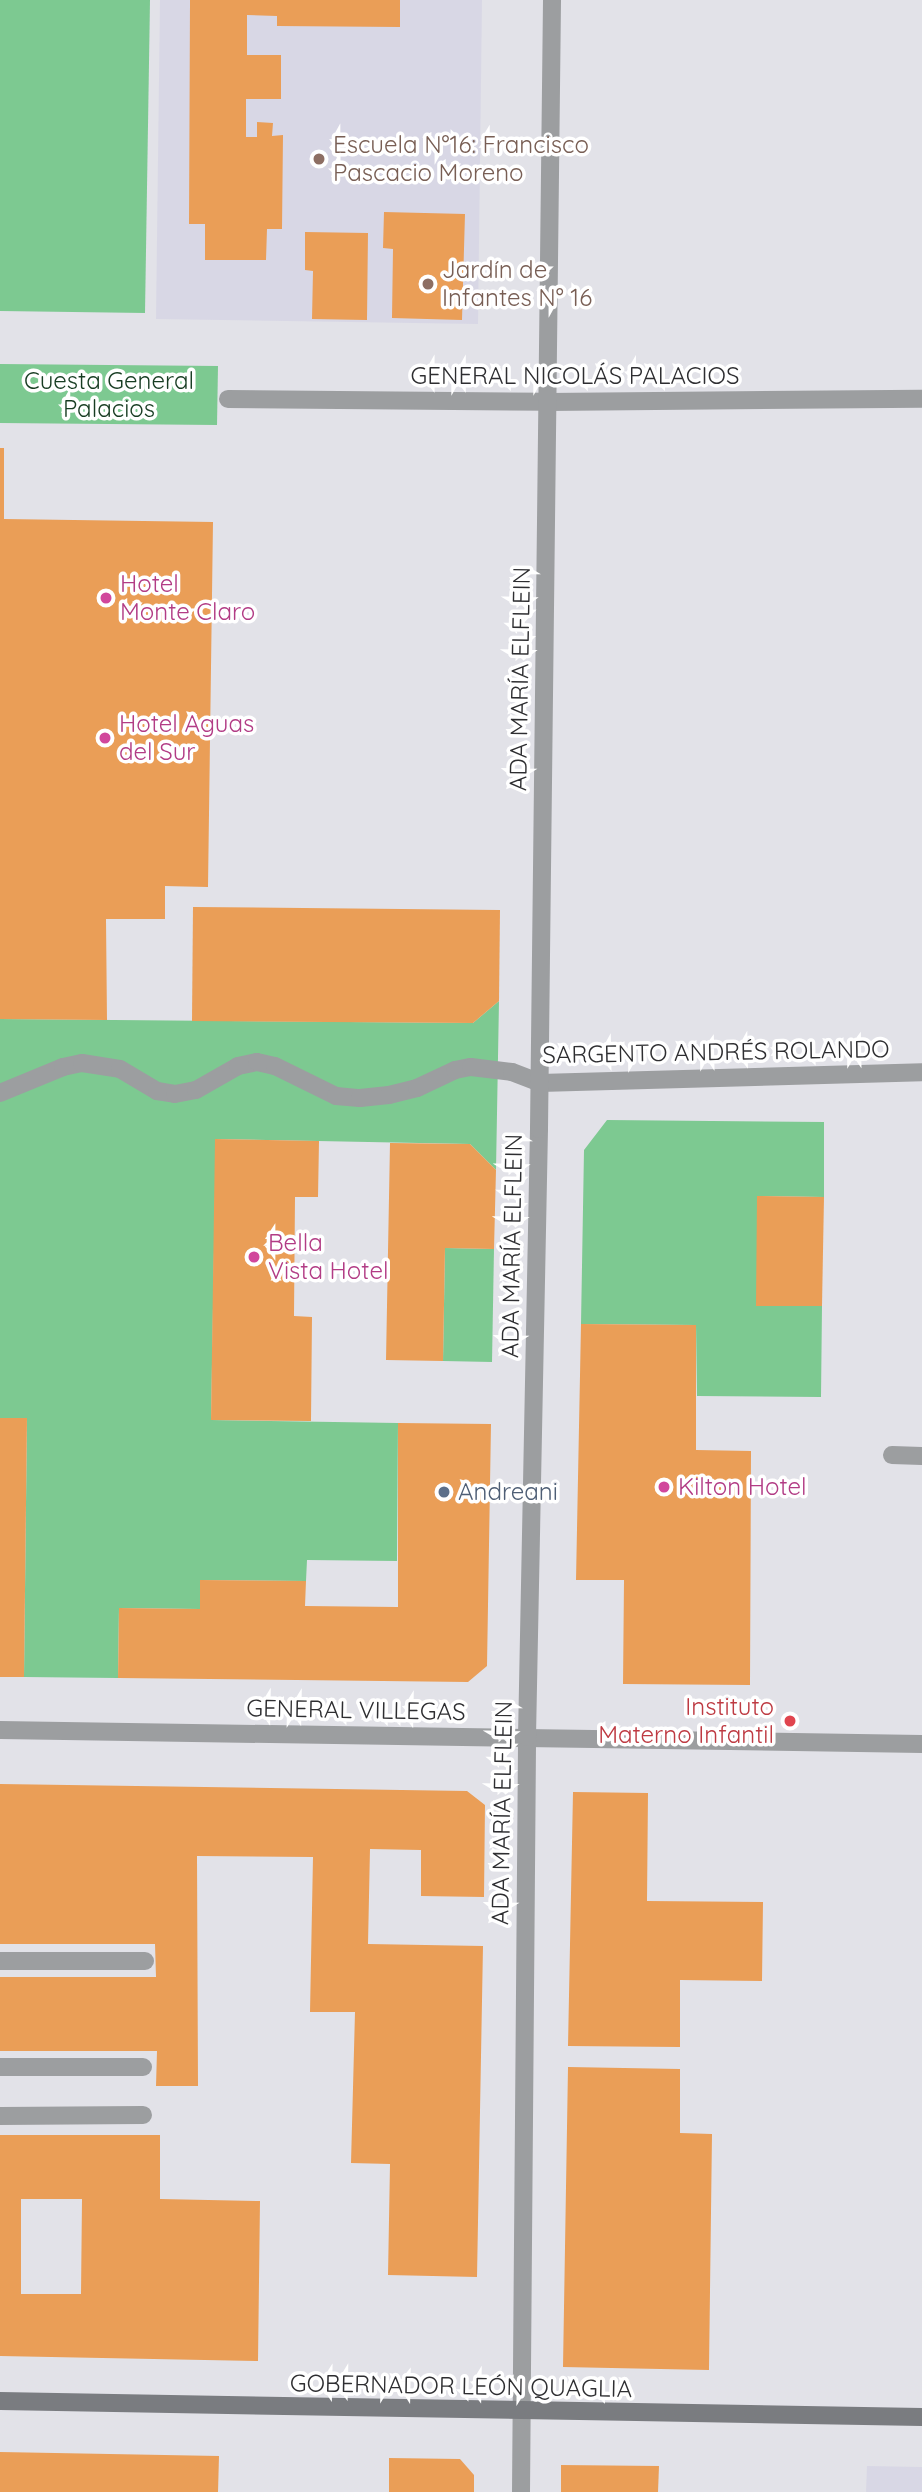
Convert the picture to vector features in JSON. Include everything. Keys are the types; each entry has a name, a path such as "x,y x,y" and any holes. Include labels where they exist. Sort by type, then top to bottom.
{"street":[{"name":"ADA MARÍA ELFLEIN","path":"521,2492 527,1737 540,1083 552,0"},
{"name":"GENERAL NICOLÁS PALACIOS","path":"228,399 547,402 922,399"},
{"name":"SARGENTO ANDRÉS ROLANDO","path":"0,1093 63,1067 82,1063 120,1069 157,1091 175,1094 196,1090 238,1066 257,1062 275,1066 336,1096 360,1098 417,1088 455,1070 471,1067 512,1072 540,1083 922,1072"},
{"path":"892,1455 922,1456"},
{"name":"GENERAL VILLEGAS","path":"0,1730 922,1744"},
{"path":"0,1961 145,1961"},
{"path":"0,2067 144,2067"},
{"path":"0,2116 143,2115"},
{"name":"GOBERNADOR LEÓN QUAGLIA","path":"0,2401 922,2417"}],"shaded area":[{"name":"Escuela N°16: Francisco Pascacio Moreno","path":"160,0 482,0 478,324 156,319"},
{"path":"867,2466 922,2467 922,2492 866,2492"}],"green space":[{"path":"0,0 150,0 145,313 0,311"},
{"name":"Cuesta General Palacios","path":"0,364 218,366 217,425 0,423"},
{"path":"499,1001 496,1170 470,1144 216,1139 211,1420 398,1423 397,1561 307,1560 306,1581 201,1580 200,1609 119,1608 118,1678 24,1677 27,1418 0,1418 0,1019 473,1023"},
{"path":"607,1120 824,1122 824,1197 758,1196 757,1306 822,1306 821,1397 697,1396 696,1325 581,1324 584,1150"},
{"path":"445,1248 494,1249 492,1362 443,1361"}],"building":[{"name":"Escuela N°16: Francisco Pascacio Moreno","path":"190,0 400,0 400,27 277,26 277,16 247,15 247,55 281,55 281,99 246,99 246,137 257,137 257,122 273,123 272,136 283,135 282,229 267,229 266,260 205,260 205,224 189,224"},
{"name":"Jardín de Infantes N° 16","path":"384,212 465,214 462,320 392,318 393,249 383,248"},
{"path":"305,232 368,233 367,320 312,319 313,271 305,270"},
{"path":"0,448 4,448 4,519 213,522 208,887 165,886 165,919 106,919 107,1020 0,1019"},
{"path":"193,907 500,910 499,1001 473,1023 192,1021"},
{"name":"Bella Vista Hotel","path":"215,1139 319,1141 318,1197 295,1197 294,1316 312,1317 311,1421 211,1420"},
{"path":"390,1143 470,1144 496,1170 494,1249 445,1248 443,1361 386,1360"},
{"path":"757,1196 824,1197 822,1306 756,1306"},
{"path":"581,1324 696,1325 696,1450 751,1451 750,1685 623,1684 624,1580 576,1580"},
{"path":"0,1418 27,1418 24,1677 0,1677"},
{"path":"398,1423 491,1424 487,1666 468,1682 118,1678 119,1608 200,1609 200,1580 306,1581 305,1606 398,1607"},
{"path":"0,1784 467,1791 485,1805 484,1897 421,1896 421,1850 370,1849 368,1944 483,1946 477,2277 388,2275 390,2164 351,2163 355,2012 310,2012 313,1857 197,1856 198,2086 156,2086 157,2051 0,2051 0,1977 156,1977 155,1944 0,1944"},
{"path":"573,1792 648,1793 647,1901 763,1902 762,1981 680,1980 680,2047 568,2046"},
{"path":"568,2067 680,2069 680,2133 712,2134 709,2370 563,2367"},
{"path":"0,2135 160,2135 160,2199 260,2201 258,2361 0,2356","holes":["21,2199 82,2199 81,2294 21,2294"]},
{"path":"0,2452 219,2456 218,2492 0,2492"},
{"path":"389,2458 460,2459 474,2475 474,2492 389,2492"},
{"path":"561,2465 659,2466 658,2492 561,2492"}],"place":[{"name":"Escuela N°16: Francisco Pascacio Moreno","path":"319,159"},
{"name":"Jardín de Infantes N° 16","path":"428,284"},
{"name":"Hotel Monte Claro","path":"106,598"},
{"name":"Hotel Aguas del Sur","path":"105,738"},
{"name":"Bella Vista Hotel","path":"254,1257"},
{"name":"Kilton Hotel","path":"664,1487"},
{"name":"Andreani","path":"444,1492"},
{"name":"Instituto Materno Infantil","path":"790,1721"}]}
